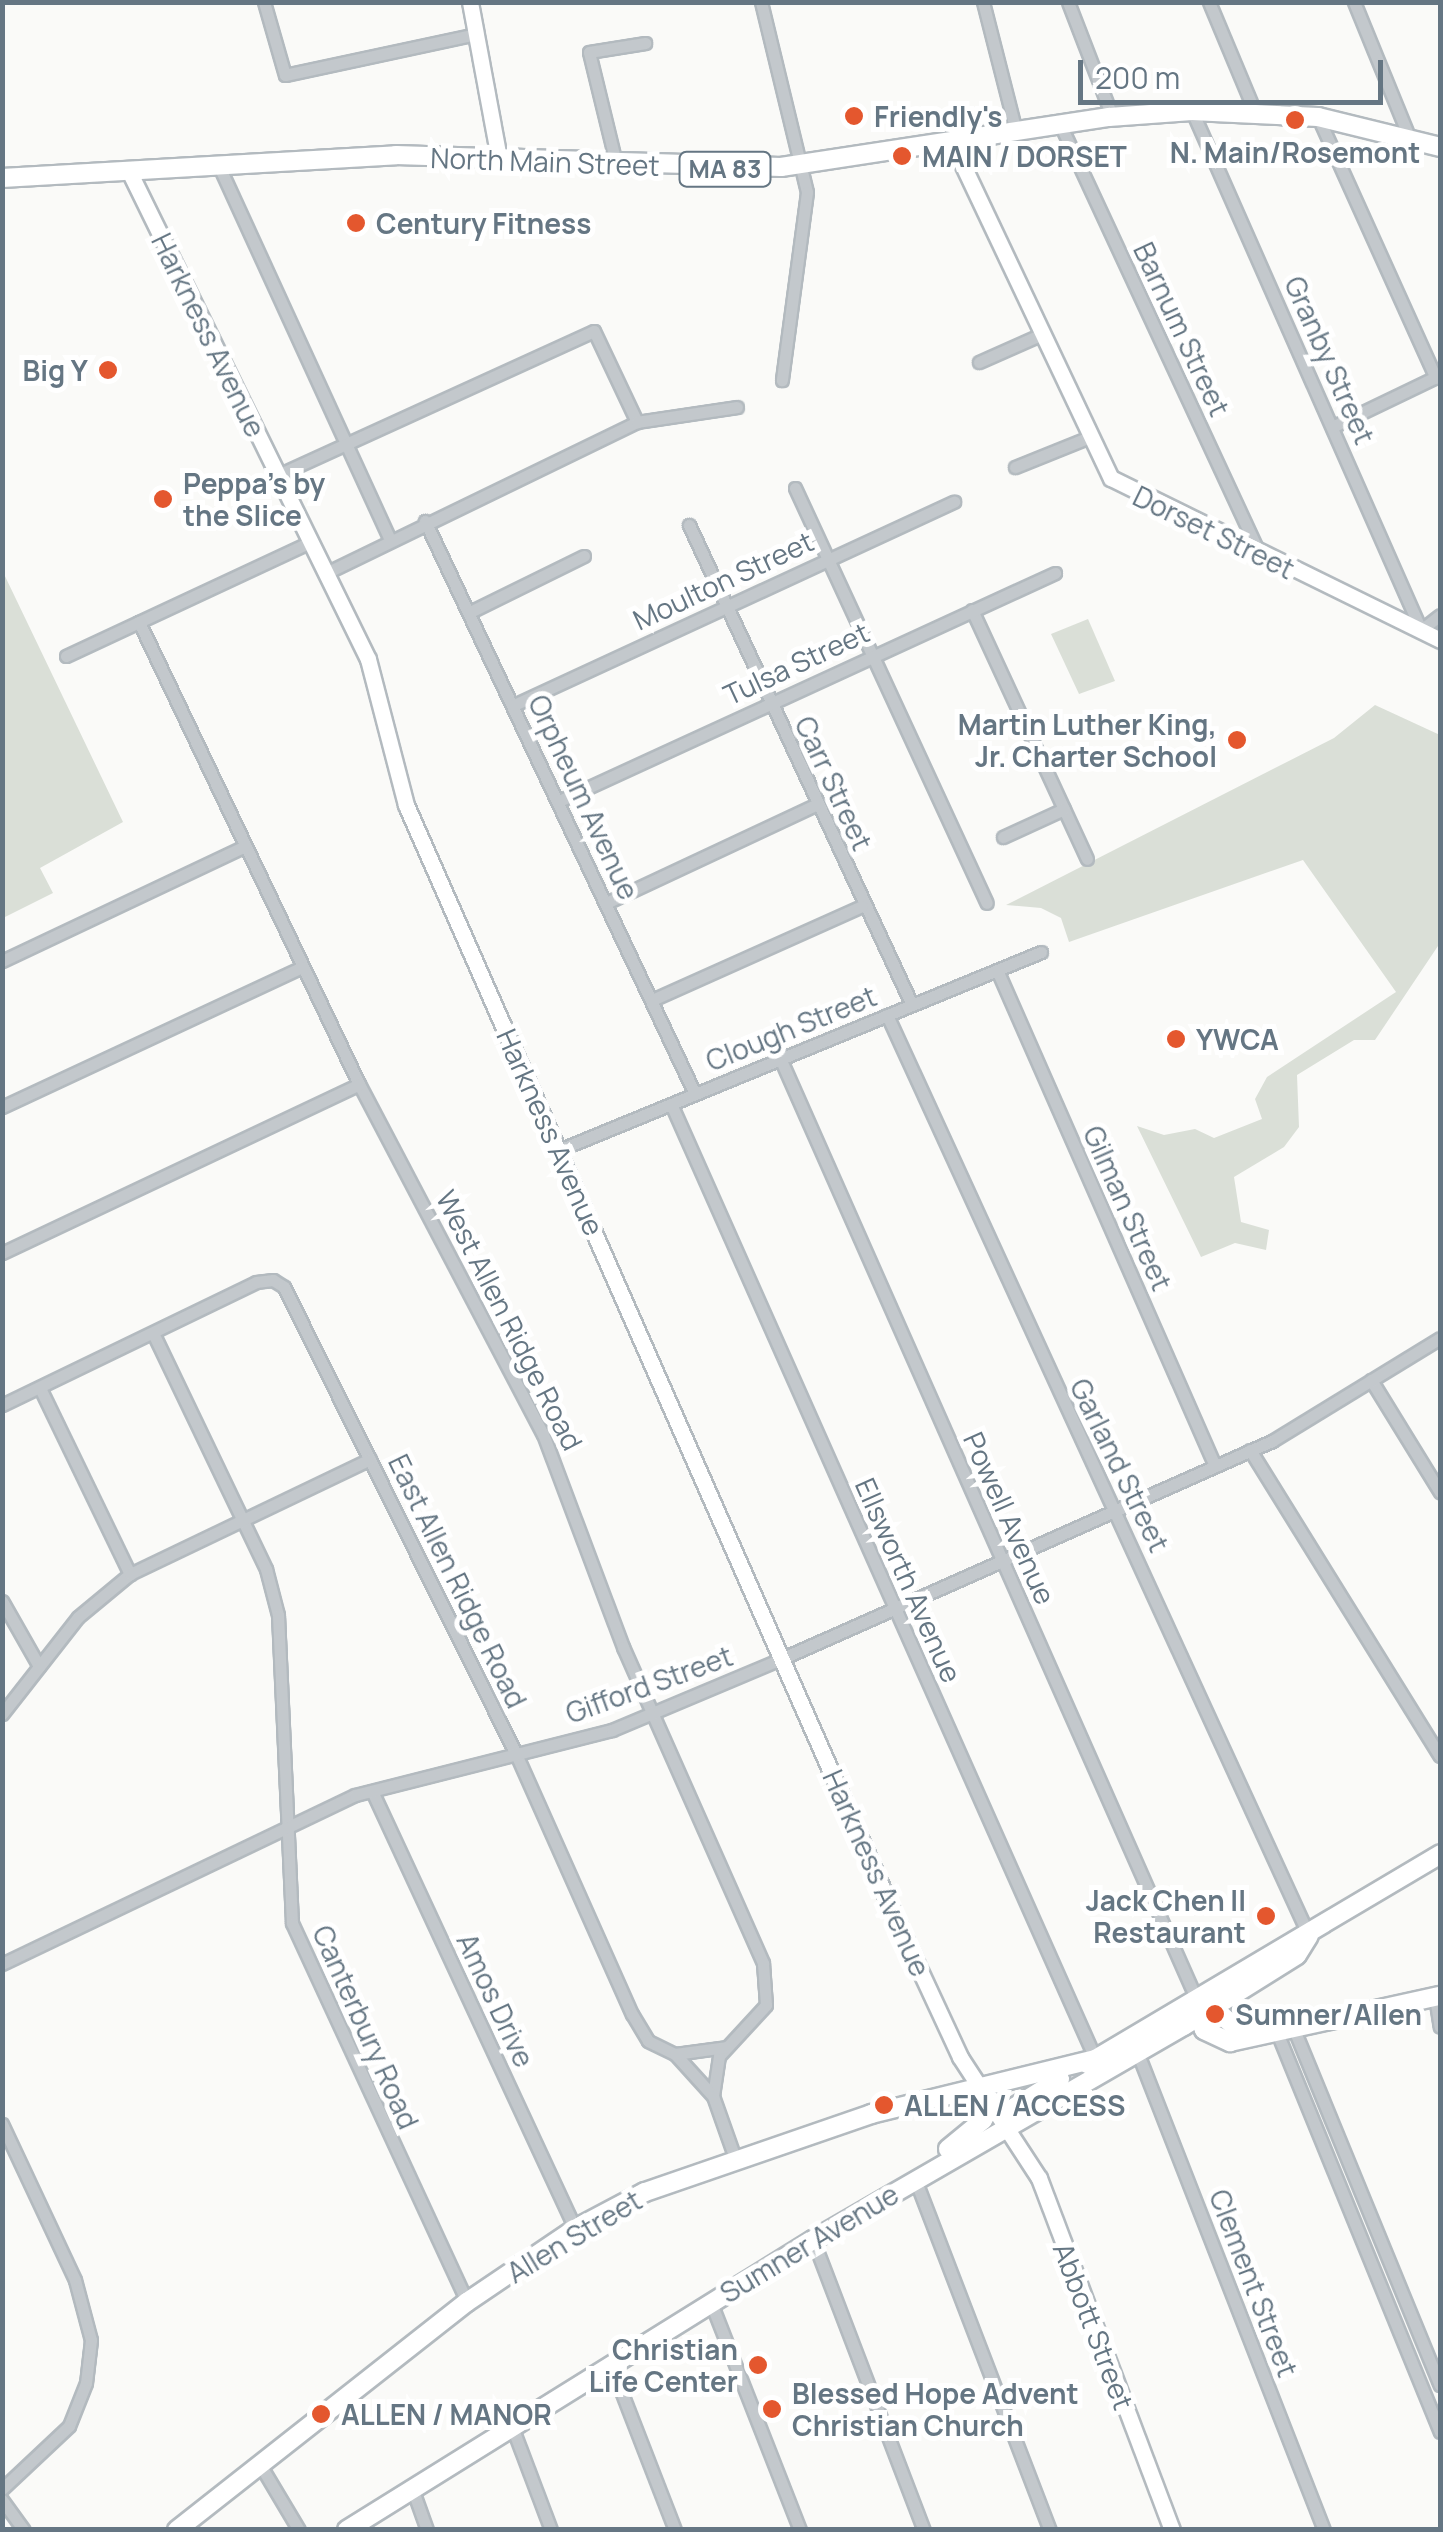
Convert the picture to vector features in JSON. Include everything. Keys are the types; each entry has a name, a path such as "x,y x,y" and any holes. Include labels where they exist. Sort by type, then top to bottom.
{"main road":[{"path":"475,3 476,34 499,158"},
{"name":"North Main Street","path":"2,178 379,156 800,165 1112,116 1192,112 1256,112 1318,118 1440,147"},
{"name":"Dorset Street","path":"951,140 1088,438 1121,487 1440,640"},
{"name":"Harkness Avenue","path":"130,173 376,682 389,758 406,805 898,1922 988,2100"},
{"name":"Sumner Avenue","path":"347,2530 813,2240 1008,2127 1196,1998 1289,1940 1309,1936 1440,1854"},
{"name":"Sumner Avenue","path":"1099,2066 1138,2054 1297,1955 1309,1936"},
{"path":"1280,2029 1240,2029 1217,2005 1196,1998 1196,2018 1208,2034 1226,2042 1439,1998"},
{"name":"Allen Street","path":"177,2530 262,2468 467,2302 574,2230 645,2192 871,2114 988,2100 1099,2066"},
{"name":"Sumner Avenue","path":"914,2179 988,2100"},
{"name":"Abbott Street","path":"988,2100 1039,2178 1172,2530"}],"street":[{"path":"264,2 285,74 476,34"},
{"path":"761,2 806,204 782,380"},
{"path":"983,2 1016,131"},
{"path":"1068,2 1112,116"},
{"path":"1209,2 1256,112"},
{"path":"1354,2 1410,139"},
{"path":"616,163 589,52 645,43"},
{"name":"Granby Street","path":"1192,112 1420,630"},
{"path":"1318,118 1438,376 1332,426"},
{"name":"Barnum Street","path":"1060,124 1259,554"},
{"path":"218,164 389,538"},
{"path":"278,474 594,331 637,422"},
{"path":"978,362 1040,335"},
{"path":"326,573 389,538 637,422 737,407"},
{"path":"1015,467 1088,438"},
{"path":"794,488 987,903"},
{"name":"Moulton Street","path":"514,705 954,502"},
{"name":"Orpheum Avenue","path":"425,521 695,1094"},
{"name":"Carr Street","path":"688,525 862,906 912,1005"},
{"path":"66,656 310,542"},
{"path":"470,612 584,556"},
{"name":"Tulsa Street","path":"559,802 1055,573"},
{"path":"972,610 1087,859"},
{"path":"1420,630 1440,616"},
{"name":"West Allen Ridge Road","path":"139,622 358,1084 544,1434 654,1714 768,1980 763,2010 726,2047 714,2067 713,2096"},
{"path":"606,903 816,805"},
{"path":"1003,837 1064,809"},
{"path":"2,960 245,846"},
{"path":"652,1000 862,906"},
{"name":"Clough Street","path":"559,1150 1041,952"},
{"path":"2,1106 302,967"},
{"name":"Gilman Street","path":"997,970 1216,1466"},
{"name":"Garland Street","path":"887,1015 1111,1514 1128,1534 1309,1936"},
{"name":"Powell Avenue","path":"780,1058 1196,1998"},
{"path":"2,1254 358,1084"},
{"name":"Ellsworth Avenue","path":"671,1104 1099,2066"},
{"name":"East Allen Ridge Road","path":"2,1404 256,1282 277,1282 370,1459 516,1754 635,2021 657,2049 676,2054 713,2096 736,2161"},
{"name":"Canterbury Road","path":"154,1334 266,1569 282,1637 283,1829 296,1935 467,2302"},
{"name":"Gifford Street","path":"2,1964 283,1829 372,1791 654,1714 783,1658 1250,1450 1440,1338"},
{"path":"1372,1380 1440,1492"},
{"path":"40,1388 130,1574"},
{"path":"1250,1450 1440,1756"},
{"path":"2,1714 83,1612 130,1574 370,1459"},
{"path":"2,1600 38,1666"},
{"name":"Amos Drive","path":"372,1791 574,2230"},
{"path":"1439,1998 1440,2026"},
{"path":"1280,2029 1386,2253 1440,2385"},
{"path":"1280,2029 1368,2259 1440,2432"},
{"path":"676,2054 726,2047"},
{"name":"Clement Street","path":"1138,2054 1324,2530"},
{"path":"2,2124 75,2280 91,2340 83,2393 69,2426 2,2490"},
{"path":"914,2179 1050,2530"},
{"path":"813,2240 924,2530"},
{"path":"1368,2259 1386,2253"},
{"path":"711,2303 800,2530"},
{"path":"611,2365 676,2530"},
{"path":"512,2424 551,2530"},
{"path":"262,2468 299,2530"},
{"path":"412,2488 427,2530"},
{"path":"2,2500 24,2530"}],"shaded area":[{"path":"3,572 123,822 40,868 53,893 3,918"},
{"path":"1088,619 1115,681 1079,694 1051,634"},
{"path":"1375,705 1440,735 1440,943 1375,1040 1354,1040 1297,1075 1299,1127 1284,1147 1234,1177 1241,1222 1269,1230 1266,1250 1235,1243 1201,1257 1137,1126 1164,1135 1195,1129 1214,1138 1262,1119 1255,1099 1267,1077 1396,992 1303,860 1069,942 1061,918 1041,908 1006,905 1334,738"}],"place":[{"name":"Friendly's","path":"854,116"},
{"name":"N. Main/Rosemont","path":"1295,120"},
{"name":"MAIN / DORSET","path":"902,156"},
{"name":"Century Fitness","path":"356,223"},
{"name":"Big Y","path":"108,370"},
{"name":"Peppa's by the Slice","path":"163,499"},
{"name":"Martin Luther King, Jr. Charter School","path":"1237,740"},
{"name":"YWCA","path":"1176,1039"},
{"name":"Jack Chen II Restaurant","path":"1266,1916"},
{"name":"Sumner/Allen","path":"1215,2014"},
{"name":"ALLEN / ACCESS","path":"884,2105"},
{"name":"Christian Life Center","path":"758,2365"},
{"name":"Blessed Hope Advent Christian Church","path":"772,2409"},
{"name":"ALLEN / MANOR","path":"321,2414"}]}
